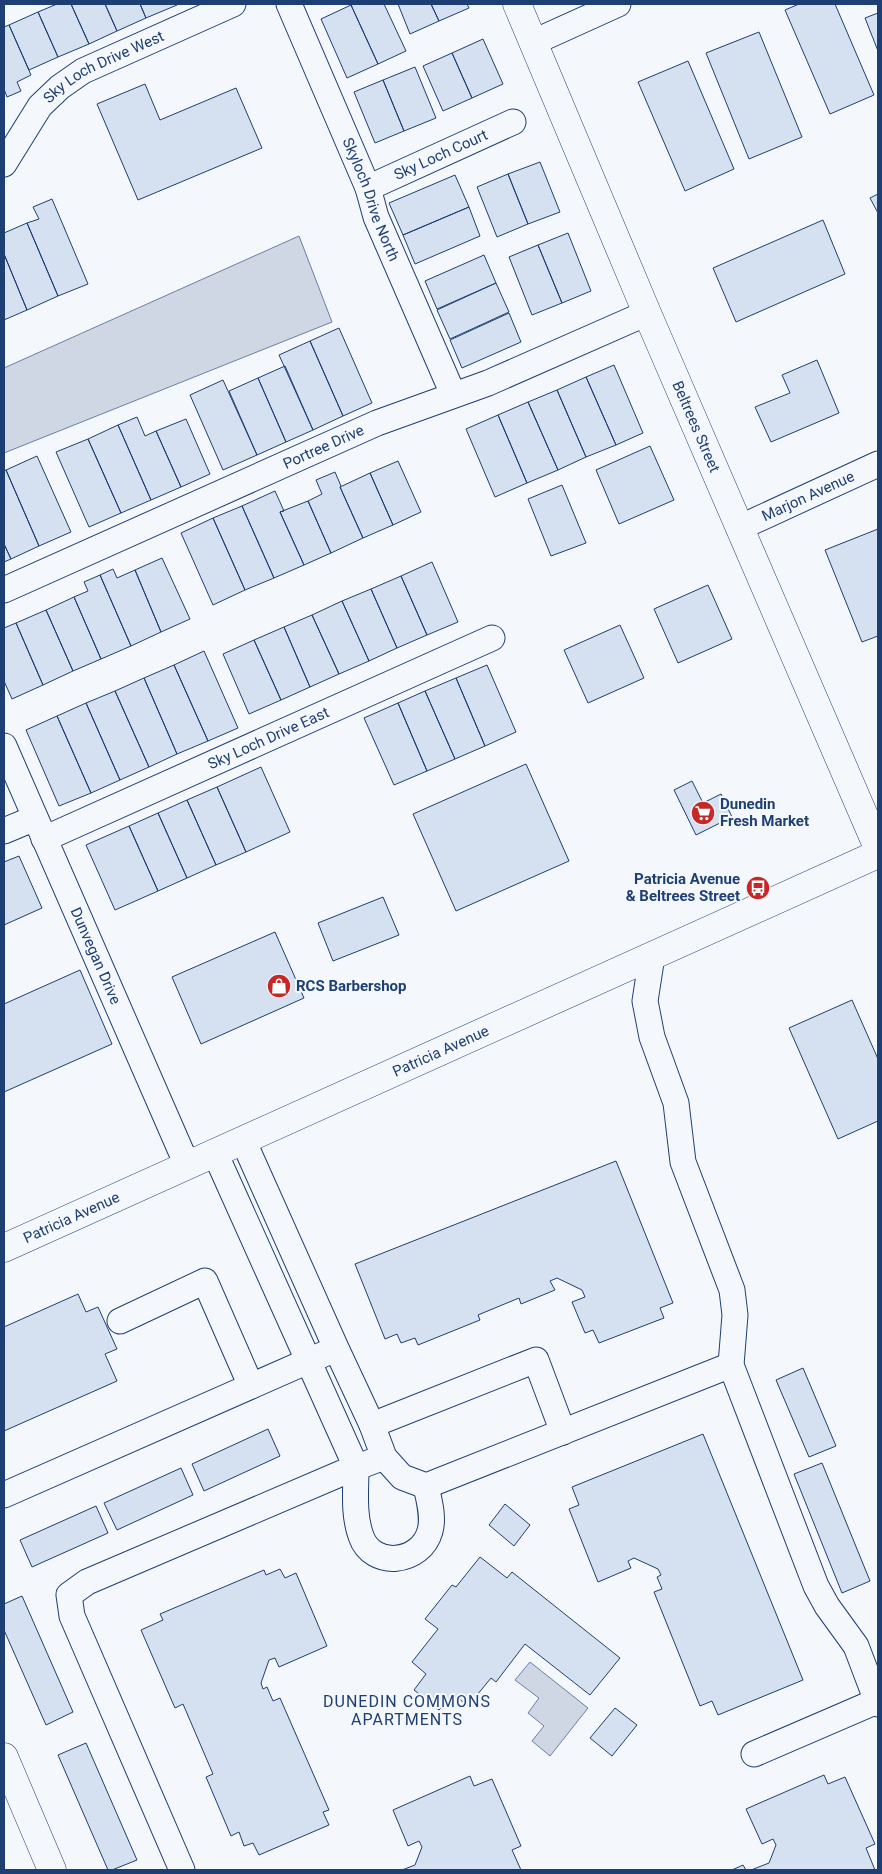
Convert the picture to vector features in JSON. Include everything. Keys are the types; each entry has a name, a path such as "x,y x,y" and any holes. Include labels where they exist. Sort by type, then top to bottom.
{"street":[{"name":"Sky Loch Drive West","path":"4,164 40,106 60,87 83,71 233,4"},
{"name":"Skyloch Drive North","path":"289,4 368,188 376,217 453,394"},
{"name":"Beltrees Street","path":"517,4 738,528 878,848"},
{"path":"534,42 618,4"},
{"name":"Sky Loch Court","path":"368,188 513,122"},
{"name":"Portree Drive","path":"4,590 376,423 488,383 647,313"},
{"name":"Marjon Avenue","path":"738,528 878,464"},
{"name":"Sky Loch Drive East","path":"4,831 40,828 492,638"},
{"name":"Dunvegan Drive","path":"4,746 187,1165"},
{"name":"Patricia Avenue","path":"4,1248 878,854"},
{"path":"652,956 645,1000 652,1037 676,1102 684,1162 732,1290 735,1315 731,1365 816,1586 827,1606 856,1646 878,1702 754,1754"},
{"path":"243,1140 372,1425 384,1457 402,1477 426,1486 731,1365"},
{"path":"215,1152 356,1467 356,1519 361,1538 372,1551 384,1558 399,1558 412,1554 424,1546 431,1531 431,1509 426,1486"},
{"path":"120,1321 205,1281 251,1386"},
{"path":"4,1495 336,1348"},
{"path":"372,1425 536,1360 563,1432"},
{"path":"182,1870 72,1616 69,1595 87,1582 356,1467 384,1457"},
{"path":"4,1757 52,1870"}],"shaded area":[{"path":"299,236 332,322 4,453 4,368"},
{"path":"530,1662 588,1708 550,1756 532,1741 544,1726 528,1713 539,1698 515,1680"}],"building":[{"path":"57,4 71,4 89,44 58,57 38,12"},
{"path":"71,4 105,4 117,31 89,44"},
{"path":"105,4 140,4 146,18 117,31"},
{"path":"140,4 176,4 177,5 146,18"},
{"path":"384,4 406,51 378,64 351,5"},
{"path":"398,4 431,4 439,21 410,34"},
{"path":"431,4 467,4 469,8 439,21"},
{"path":"799,4 835,4 874,95 830,114 785,10"},
{"path":"351,5 378,64 347,78 321,19"},
{"path":"38,12 58,57 29,70 9,25"},
{"path":"878,13 878,51 865,18"},
{"path":"9,25 31,75 17,82 21,91 7,97 4,89 4,27"},
{"path":"759,32 802,137 749,159 706,53"},
{"path":"483,39 503,84 472,98 452,53"},
{"path":"452,53 472,98 443,111 423,66"},
{"path":"688,61 734,169 685,191 638,82"},
{"path":"415,67 436,118 404,131 383,80"},
{"path":"383,80 404,131 375,143 354,92"},
{"path":"145,84 160,120 236,88 262,148 138,200 97,104"},
{"path":"540,162 560,212 528,224 508,174"},
{"path":"508,174 528,224 497,237 477,187"},
{"path":"455,175 469,207 403,235 389,203"},
{"path":"878,194 878,213 870,198"},
{"path":"52,199 88,284 58,296 27,223 39,219 33,207"},
{"path":"469,207 480,236 415,264 403,235"},
{"path":"823,220 845,274 736,322 713,268"},
{"path":"27,223 58,296 27,310 4,254 4,233"},
{"path":"568,233 591,291 562,303 538,245"},
{"path":"538,245 562,303 532,315 509,257"},
{"path":"4,254 27,310 4,320"},
{"path":"484,255 496,283 437,309 425,281"},
{"path":"496,283 509,312 450,339 437,310"},
{"path":"509,313 521,342 462,368 450,340"},
{"path":"339,328 372,403 343,416 310,341"},
{"path":"310,341 343,416 313,430 279,355"},
{"path":"817,360 839,413 771,442 755,407 790,393 782,375"},
{"path":"614,365 643,433 616,445 586,377"},
{"path":"285,366 313,430 286,442 258,378"},
{"path":"586,377 616,445 586,457 557,390"},
{"path":"258,378 286,442 257,455 229,391"},
{"path":"223,380 257,455 223,470 190,395"},
{"path":"557,390 586,457 558,470 528,402"},
{"path":"528,402 558,470 527,483 498,415"},
{"path":"498,415 527,483 495,497 466,429"},
{"path":"137,417 145,436 156,431 181,487 151,500 118,425"},
{"path":"186,419 210,474 181,487 156,431"},
{"path":"118,425 151,500 121,513 88,439"},
{"path":"88,439 121,513 89,527 56,452"},
{"path":"650,446 674,500 619,524 596,470"},
{"path":"37,456 71,532 39,546 6,470"},
{"path":"398,461 421,512 393,525 370,473"},
{"path":"6,470 39,546 11,559 4,544 4,471"},
{"path":"335,472 363,538 331,553 308,501 322,494 316,480"},
{"path":"370,473 393,525 363,538 340,487"},
{"path":"562,485 586,543 551,556 528,499"},
{"path":"275,491 284,511 280,512 304,565 274,578 242,506"},
{"path":"308,501 331,553 304,565 280,512"},
{"path":"242,506 274,578 245,590 213,518"},
{"path":"213,518 245,590 213,605 181,533"},
{"path":"878,529 878,636 862,642 825,550"},
{"path":"4,544 11,559 4,562"},
{"path":"162,558 190,619 161,632 135,570"},
{"path":"432,562 458,622 427,635 401,576"},
{"path":"113,569 117,578 135,570 161,632 131,646 100,575"},
{"path":"100,575 131,646 101,659 74,597 88,591 84,582"},
{"path":"401,576 427,635 397,648 371,589"},
{"path":"708,585 732,639 678,663 654,609"},
{"path":"371,589 397,648 369,661 342,601"},
{"path":"74,597 101,659 73,671 46,610"},
{"path":"342,601 369,661 339,674 312,615"},
{"path":"46,610 73,671 43,685 16,623"},
{"path":"312,615 339,674 310,687 284,627"},
{"path":"16,623 43,685 12,699 4,681 4,628"},
{"path":"620,625 644,678 588,703 564,650"},
{"path":"284,627 310,687 281,700 254,640"},
{"path":"254,640 281,700 249,714 223,654"},
{"path":"204,651 238,728 208,741 174,665"},
{"path":"174,665 208,741 177,754 144,678"},
{"path":"487,665 516,732 485,746 456,678"},
{"path":"144,678 177,754 149,767 115,691"},
{"path":"456,678 485,746 455,759 425,691"},
{"path":"115,691 149,767 120,780 86,703"},
{"path":"425,691 455,759 427,771 398,703"},
{"path":"86,703 120,780 91,793 57,716"},
{"path":"398,703 427,771 394,785 364,718"},
{"path":"57,716 91,793 59,806 26,730"},
{"path":"526,764 569,861 456,911 413,814"},
{"path":"261,767 290,832 246,852 217,787"},
{"path":"692,781 703,803 721,794 732,817 696,835 674,790"},
{"path":"217,787 246,852 216,865 187,800"},
{"path":"187,800 216,865 187,878 158,813"},
{"path":"158,813 187,878 158,891 129,826"},
{"path":"129,826 158,891 115,910 86,845"},
{"path":"19,856 42,908 4,925 4,862"},
{"path":"383,897 399,935 333,961 318,923"},
{"path":"275,932 304,998 201,1044 172,977"},
{"path":"80,970 112,1044 4,1092 4,1004"},
{"path":"852,1000 878,1059 878,1121 838,1139 789,1028"},
{"path":"616,1161 673,1303 660,1308 664,1318 599,1343 593,1330 585,1333 572,1302 585,1297 582,1290 557,1278 550,1281 555,1290 521,1304 519,1298 478,1315 480,1320 418,1345 415,1338 401,1343 397,1334 385,1339 355,1264"},
{"path":"78,1294 86,1312 98,1307 117,1349 105,1354 117,1381 4,1431 4,1327"},
{"path":"803,1368 836,1446 809,1457 776,1380"},
{"path":"268,1429 280,1456 204,1491 192,1464"},
{"path":"703,1434 803,1680 718,1715 712,1701 700,1706 654,1592 662,1589 657,1577 661,1575 658,1569 634,1558 628,1561 631,1568 598,1582 569,1509 579,1505 572,1487"},
{"path":"822,1463 870,1581 842,1593 794,1474"},
{"path":"181,1468 193,1495 117,1530 104,1503"},
{"path":"505,1504 530,1525 514,1546 489,1525"},
{"path":"96,1506 108,1533 32,1567 20,1540"},
{"path":"480,1557 507,1578 512,1572 620,1658 590,1695 525,1644 496,1682 491,1678 468,1706 453,1694 439,1710 414,1690 426,1674 412,1662 438,1629 425,1619 452,1585 456,1587"},
{"path":"280,1569 285,1578 296,1573 327,1646 279,1667 275,1658 269,1660 261,1683 263,1689 267,1687 273,1701 280,1698 329,1810 323,1812 329,1825 259,1855 253,1843 244,1846 239,1832 231,1836 206,1777 213,1774 183,1704 175,1708 141,1630 163,1620 160,1614 264,1570 266,1575"},
{"path":"22,1596 73,1712 46,1725 4,1630 4,1604"},
{"path":"615,1708 637,1725 612,1756 590,1738"},
{"path":"86,1743 137,1860 112,1870 108,1870 58,1755"},
{"path":"824,1775 828,1784 845,1777 875,1844 866,1848 875,1870 751,1870 769,1863 776,1845 773,1839 762,1844 746,1809"},
{"path":"470,1776 474,1786 492,1779 521,1846 512,1850 521,1870 402,1870 415,1865 422,1847 419,1841 408,1846 393,1810"},
{"path":"743,1865 746,1870 732,1870"}],"place":[{"name":"Dunedin Fresh Market","path":"703,813"},
{"name":"Patricia Avenue & Beltrees Street","path":"758,888"},
{"name":"RCS Barbershop","path":"279,986"}],"district":[{"name":"DUNEDIN COMMONS APARTMENTS","path":"407,1710"}]}
